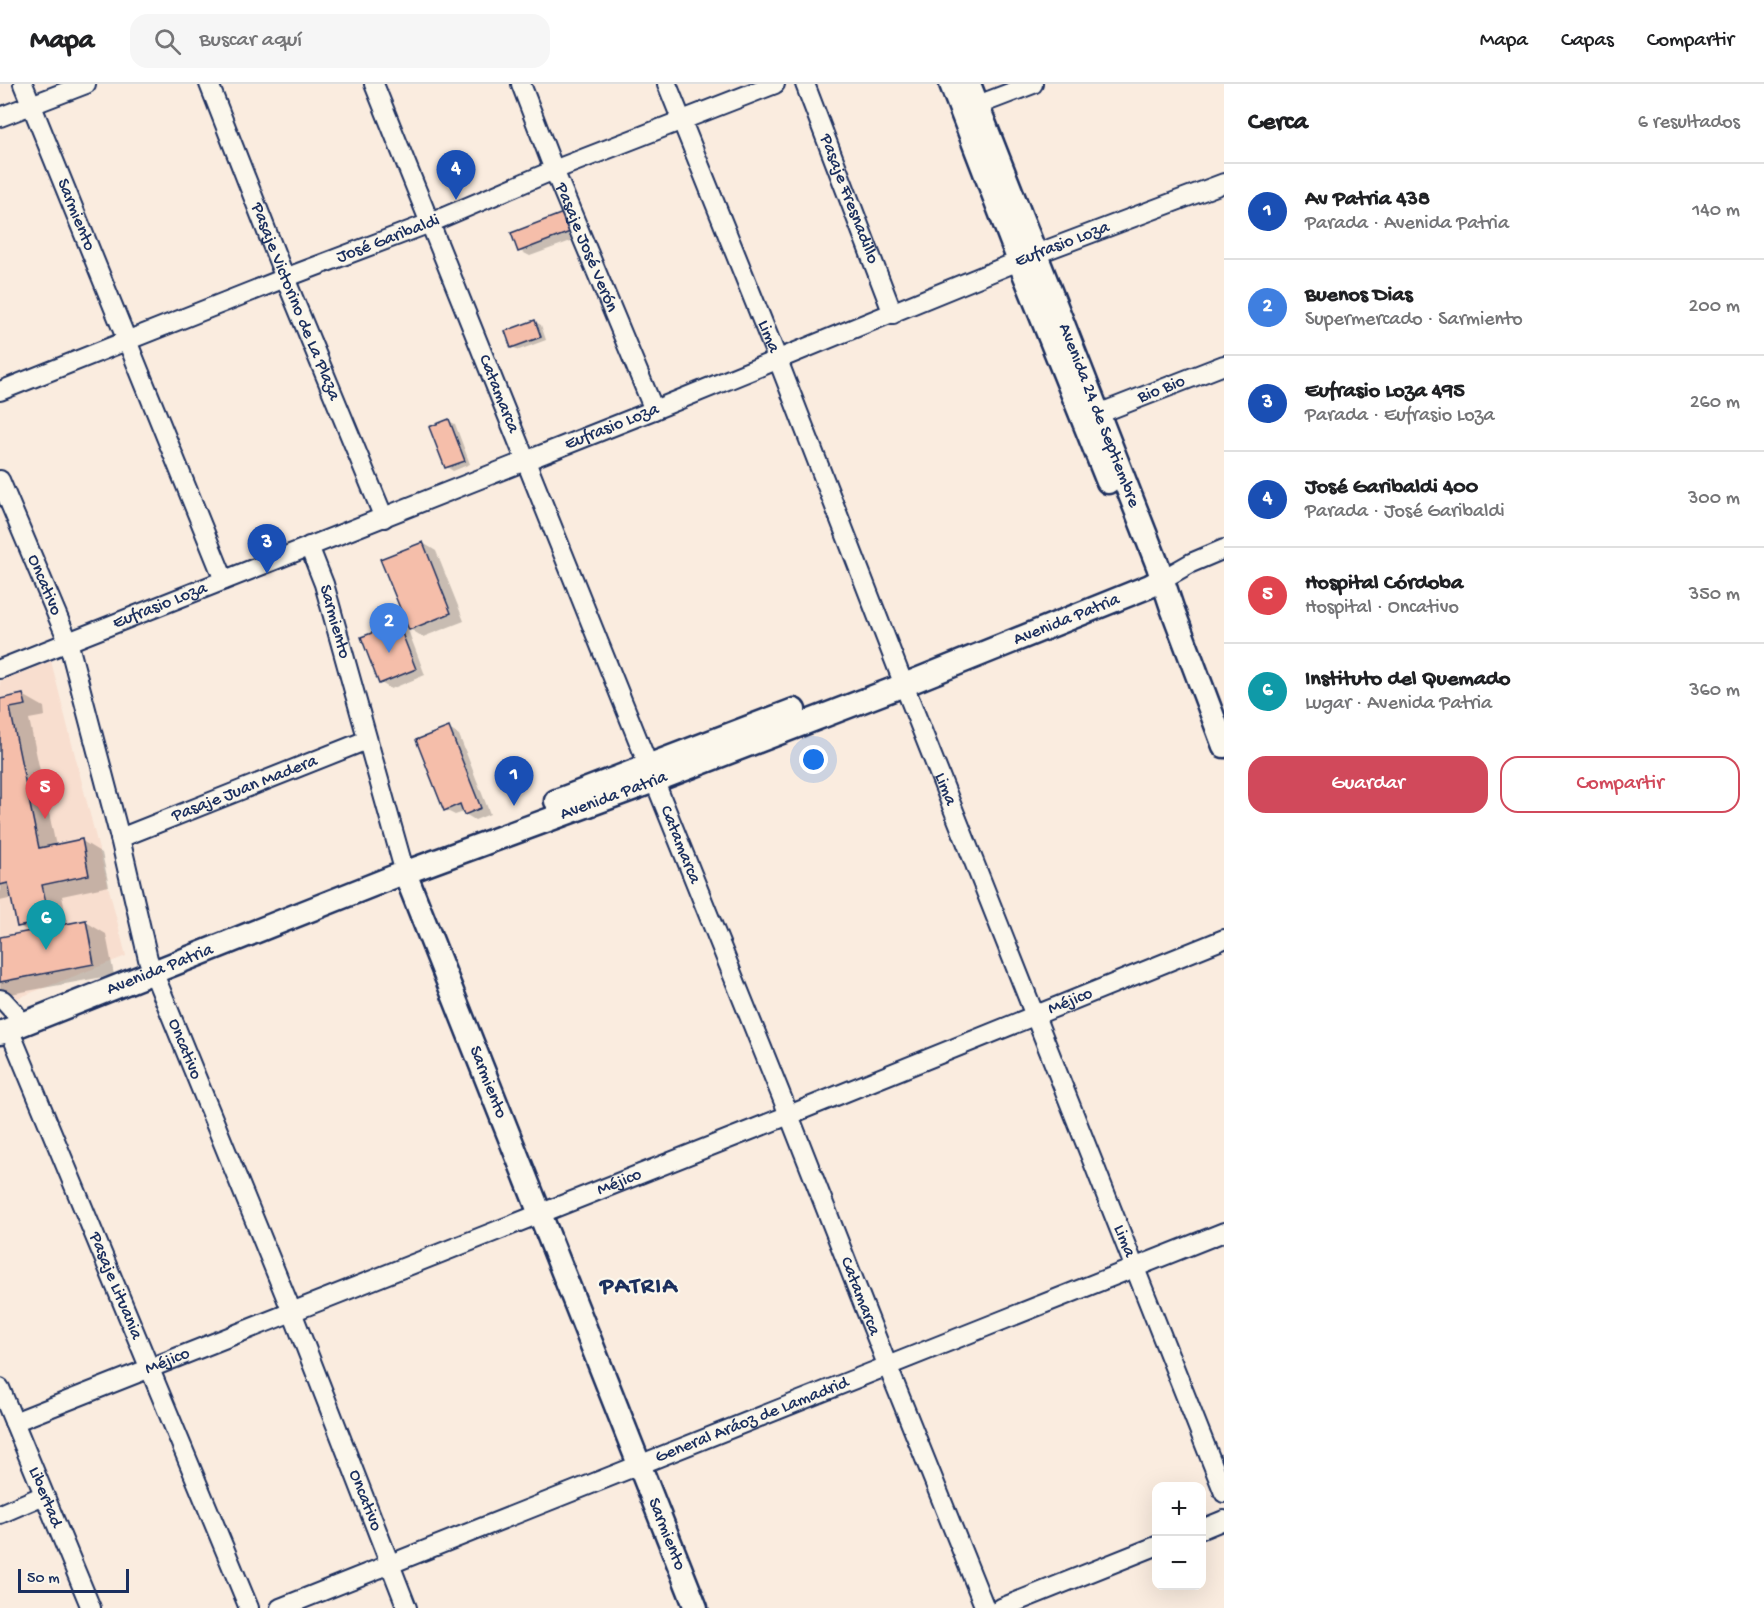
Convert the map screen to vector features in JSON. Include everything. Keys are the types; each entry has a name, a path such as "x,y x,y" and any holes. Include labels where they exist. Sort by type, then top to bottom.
{"main road":[{"name":"Avenida 24 de Septiembre","path":"951,84 1098,414 1154,576"},
{"name":"Avenida 24 de Septiembre","path":"969,84 1028,258 1136,550 1172,608 1224,746"},
{"name":"Avenida Patria","path":"5,1018 151,966 403,867 901,678 1154,576"},
{"name":"Sarmiento","path":"403,867 696,1608"}],"street":[{"name":"Sarmiento","path":"23,84 224,580"},
{"path":"0,117 86,84"},
{"name":"Pasaje Victorino de La Plaza","path":"209,84 285,278 384,518"},
{"name":"Catamarca","path":"374,84 789,1115 984,1608"},
{"name":"Pasaje José Verón","path":"521,84 554,170 654,410"},
{"name":"Lima","path":"667,84 1224,1493"},
{"name":"José Garibaldi","path":"0,391 430,223 554,170 775,84"},
{"name":"Pasaje Fresnadillo","path":"805,84 893,314"},
{"path":"978,105 1033,84"},
{"name":"Eufrasio Loza","path":"0,669 527,461 1028,258 1224,183"},
{"name":"Bio Bio","path":"1098,414 1224,365"},
{"name":"Oncativo","path":"0,480 68,641 120,837 151,966 292,1312 407,1608"},
{"name":"Sarmiento","path":"309,546 324,584 403,867"},
{"name":"Avenida Patria","path":"1154,576 1224,549"},
{"name":"Pasaje Juan Madera","path":"120,837 367,740"},
{"name":"Méjico","path":"14,1422 789,1115 1224,939"},
{"name":"Pasaje Lituania","path":"5,1018 249,1608"},
{"name":"General Aráoz de Lamadrid","path":"280,1608 1224,1232"},
{"name":"Libertad","path":"0,1388 90,1608"},
{"path":"0,1514 44,1494"},
{"path":"1206,1527 1224,1520"},
{"path":"1001,1608 1152,1548"}],"shaded area":[{"path":"51,661 126,956 0,1005 0,681"}],"building":[{"path":"563,213 570,232 518,252 511,233"},
{"path":"535,320 541,337 511,348 505,331"},
{"path":"449,419 465,461 445,468 429,427"},
{"path":"423,542 451,613 409,630 380,559"},
{"path":"398,623 416,669 379,684 361,637"},
{"path":"23,694 26,705 10,708 39,848 82,839 89,875 42,885 50,920 17,927 8,883 0,885 0,699"},
{"path":"449,727 481,808 464,815 460,804 444,811 416,740"},
{"path":"86,920 94,964 0,982 0,937"}],"place":[{"name":"José Garibaldi 400","path":"456,200"},
{"name":"Eufrasio Loza 495","path":"267,574"},
{"name":"Buenos Dias","path":"389,653"},
{"name":"Av Patria 438","path":"514,806"},
{"name":"Hospital Córdoba","path":"45,819"},
{"name":"Instituto del Quemado","path":"46,950"}],"district":[{"name":"PATRIA","path":"639,1287"}]}
